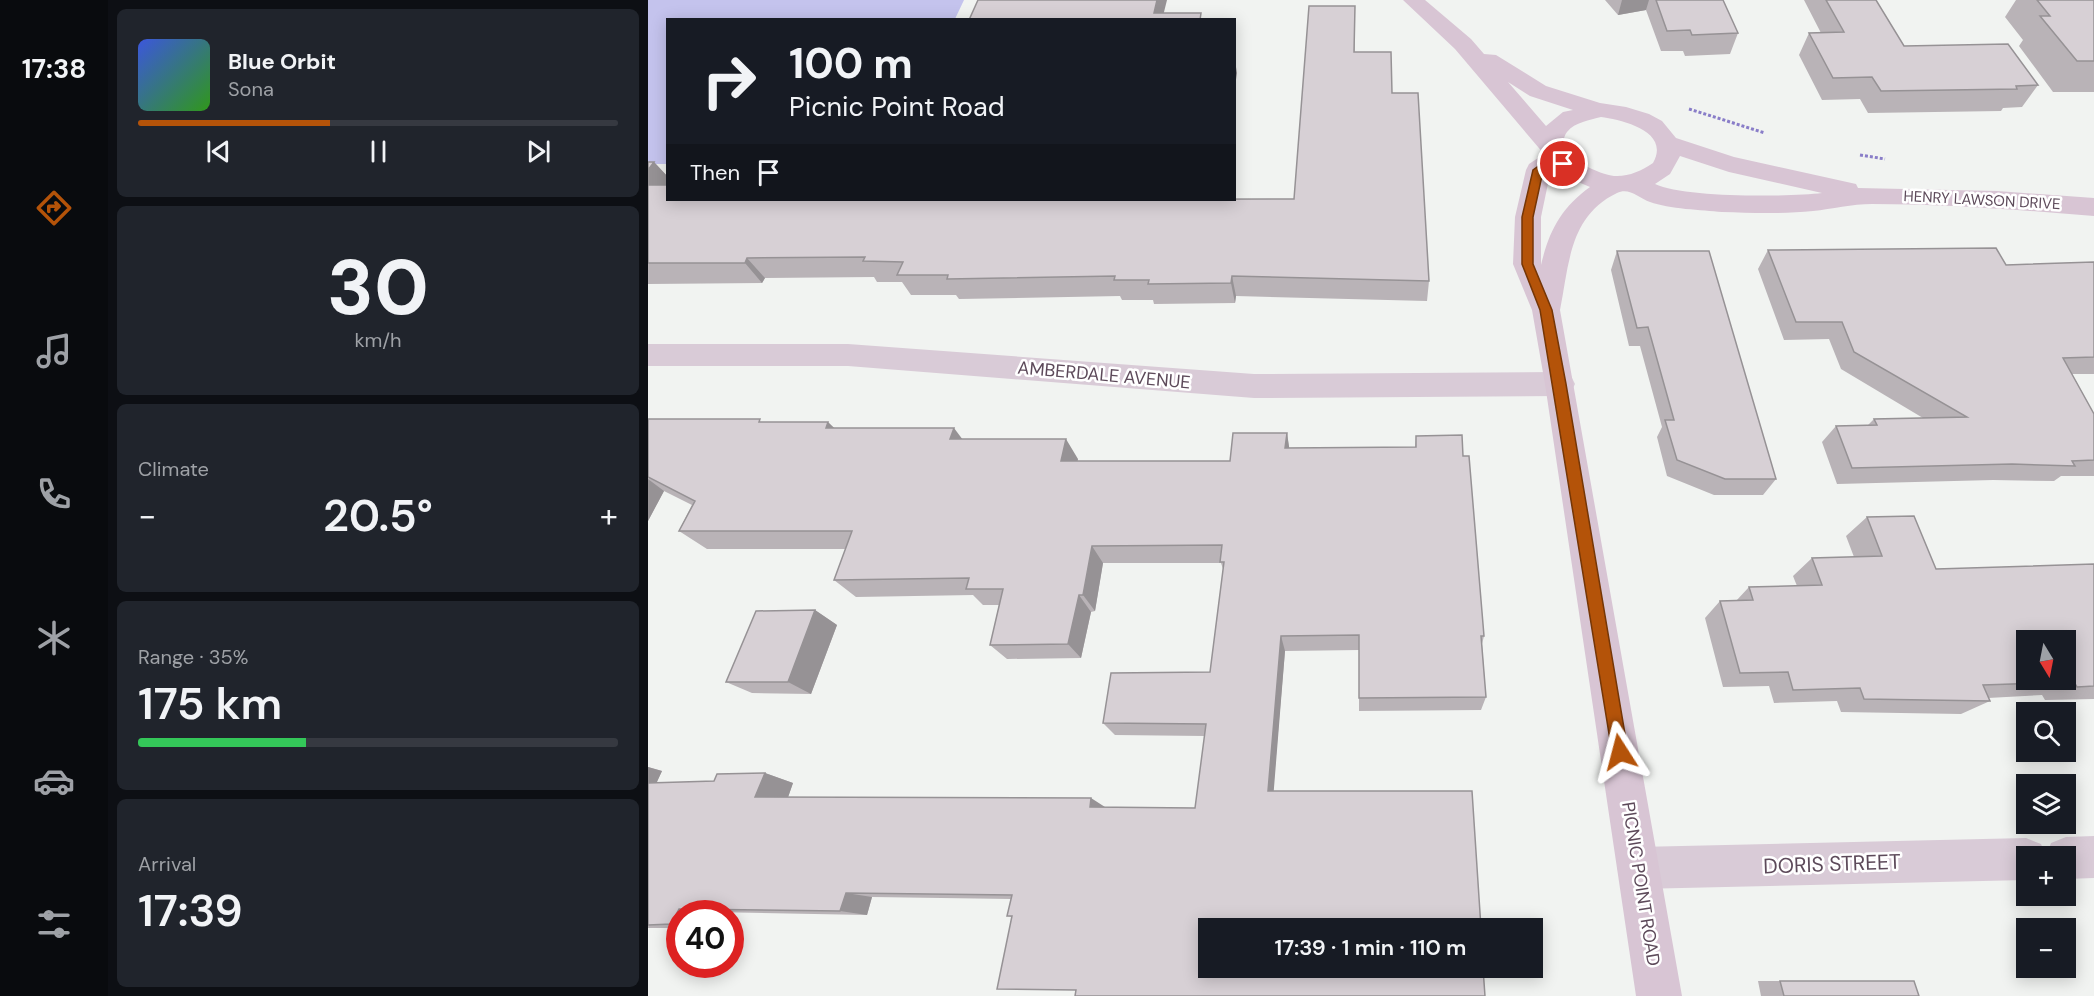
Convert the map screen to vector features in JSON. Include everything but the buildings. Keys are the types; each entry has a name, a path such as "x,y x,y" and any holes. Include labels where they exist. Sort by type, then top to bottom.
{"main road":[{"path":"1413,0 1463,44 1563,164 1584,177 1623,184 1651,178 1664,168 1670,156 1668,143 1658,130 1642,119 1622,112 1601,110 1538,91 1463,44"},
{"path":"1555,153 1552,137 1557,127 1568,118 1583,112 1601,110"},
{"name":"HENRY LAWSON DRIVE","path":"1668,143 1729,164 1869,195"},
{"name":"PICNIC POINT ROAD","path":"1555,153 1538,170 1528,217 1527,264 1546,310 1560,384 1659,996"},
{"name":"PICNIC POINT ROAD","path":"1546,310 1557,263 1559,240 1569,222 1583,206 1623,184"},
{"name":"HENRY LAWSON DRIVE","path":"1623,184 1659,196 1722,203 1811,203 1869,195 1997,200 2094,207"}],"street":[{"name":"AMBERDALE AVENUE","path":"648,355 848,355 1254,386 1560,384"},
{"path":"2076,858 2094,857"},
{"name":"DORIS STREET","path":"1638,867 2016,859"}],"path":[{"path":"1689,109 1768,134"},
{"path":"1859,155 1888,160"}],"shaded area":[{"path":"648,0 964,0 955,18 666,18 666,164 648,164"}],"route":[{"path":"1563,164 1557,157 1538,170 1528,217 1527,264 1546,310 1620,752"}]}
